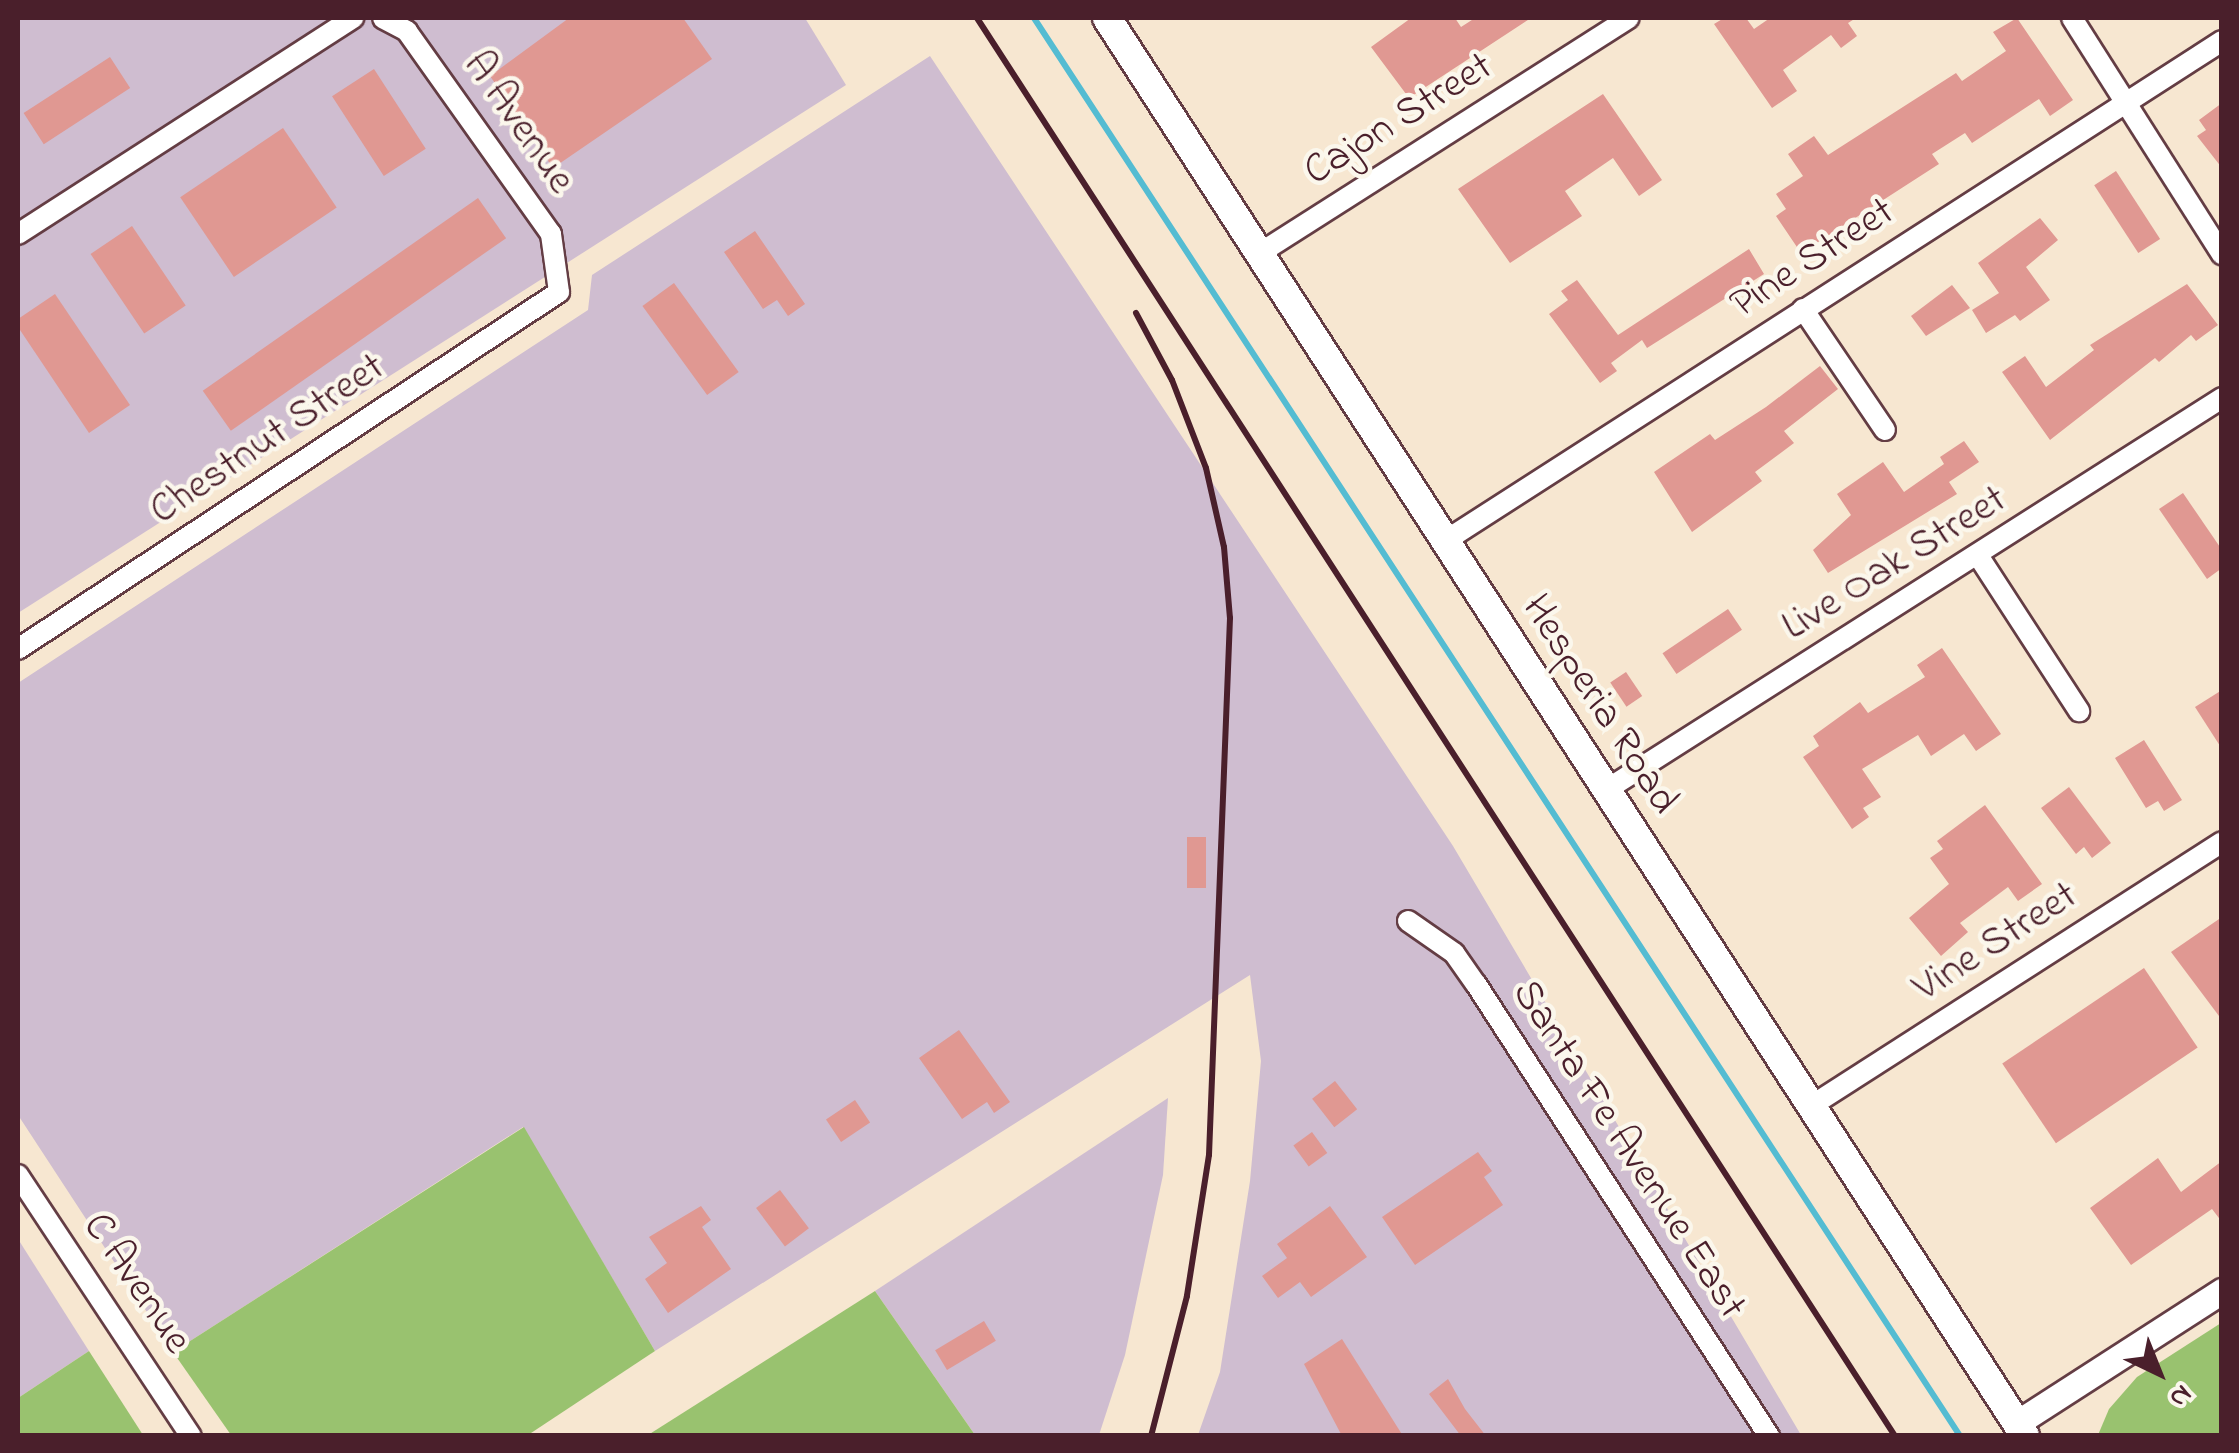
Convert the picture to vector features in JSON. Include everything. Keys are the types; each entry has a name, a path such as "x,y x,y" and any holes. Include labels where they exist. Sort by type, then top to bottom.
{"main road":[{"name":"Hesperia Road","path":"1108,18 2021,1429"}],"street":[{"path":"21,225 353,18"},
{"name":"A Avenue","path":"383,18 407,31 551,234 559,292"},
{"name":"Cajon Street","path":"1260,253 1630,18"},
{"path":"2072,18 2129,100 2222,254"},
{"name":"Pine Street","path":"1445,541 2222,41"},
{"name":"Chestnut Street","path":"18,650 559,292"},
{"path":"1804,309 1885,430"},
{"name":"Live Oak Street","path":"1606,790 1978,557 2222,398"},
{"path":"1978,557 2079,711"},
{"name":"Vine Street","path":"1812,1106 2222,842"},
{"name":"Santa Fe Avenue East","path":"1408,921 1454,953 1769,1436"},
{"name":"C Avenue","path":"18,1175 191,1436"},
{"path":"2021,1429 2222,1291"}],"shaded area":[{"path":"18,18 805,18 846,85 18,613"},
{"path":"930,56 1453,846 1801,1435 1198,1435 1220,1372 1250,1181 1261,1061 1250,975 655,1351 523,1127 173,1352 18,1115 18,683 588,310 592,275"},
{"path":"1168,1098 1163,1175 1125,1355 1099,1435 975,1435 875,1291"},
{"path":"18,1239 89,1351 18,1398"}],"green space":[{"path":"524,1127 655,1351 528,1435 231,1435 173,1352"},
{"path":"875,1291 975,1435 648,1435"},
{"path":"2221,1323 2221,1435 2098,1435 2109,1409 2137,1377"},
{"path":"89,1351 143,1435 18,1435 18,1398"}],"building":[{"path":"569,18 683,18 712,59 553,168 490,76"},
{"path":"1411,18 1455,18 1461,27 1475,18 1531,18 1409,98 1371,47"},
{"path":"1724,18 1746,18 1754,29 1770,18 1856,18 1848,23 1857,36 1841,48 1831,35 1783,70 1797,91 1772,108 1714,24"},
{"path":"2017,18 2073,100 2050,116 2039,99 1972,143 1965,133 1932,154 1939,164 1801,253 1776,216 1786,209 1776,194 1803,176 1788,154 1814,136 1828,155 1956,73 1962,81 2006,51 1993,32"},
{"path":"110,57 130,88 44,144 24,113"},
{"path":"374,69 426,149 384,176 332,96"},
{"path":"1603,94 1662,180 1639,196 1613,158 1565,191 1582,216 1510,263 1458,189"},
{"path":"2222,103 2222,168 2197,136 2206,130 2199,120"},
{"path":"283,128 337,208 234,277 180,197"},
{"path":"2116,171 2160,239 2138,253 2094,185"},
{"path":"478,198 506,238 231,431 203,391"},
{"path":"2040,218 2058,240 2026,267 2050,300 2020,321 2015,315 1986,333 1972,310 1999,293 1978,263"},
{"path":"132,226 186,306 144,334 91,254"},
{"path":"755,231 805,304 788,316 777,300 763,309 724,252"},
{"path":"1749,249 1764,274 1647,348 1642,340 1611,363 1617,371 1600,383 1549,314 1568,300 1561,291 1577,280 1618,335"},
{"path":"674,283 739,372 707,395 642,306"},
{"path":"2187,284 2218,325 2196,341 2191,335 2159,362 2155,358 2050,440 2002,372 2025,356 2046,387 2094,350 2090,345"},
{"path":"1952,285 1970,308 1926,336 1911,316"},
{"path":"55,294 130,405 89,433 18,327 18,319"},
{"path":"1820,366 1838,389 1784,431 1794,443 1755,472 1762,481 1692,532 1654,472 1710,434 1715,440"},
{"path":"1964,441 1979,462 1949,482 1957,494 1828,573 1813,550 1851,515 1837,494 1883,462 1904,492 1944,464 1940,457"},
{"path":"2183,493 2222,550 2222,568 2207,579 2159,509"},
{"path":"1728,609 1742,630 1676,674 1663,653"},
{"path":"1942,648 2001,734 1976,751 1964,734 1931,756 1918,735 1862,769 1881,797 1863,808 1869,817 1852,829 1803,757 1819,746 1813,736 1860,702 1868,713 1925,677 1917,665"},
{"path":"1626,672 1642,696 1626,707 1610,683"},
{"path":"2222,690 2222,749 2195,707"},
{"path":"2144,740 2182,800 2164,811 2158,801 2146,808 2115,758"},
{"path":"2069,787 2111,843 2092,858 2084,847 2076,854 2041,808"},
{"path":"1985,805 2042,884 2018,901 2008,887 1960,923 1968,932 1941,956 1909,918 1949,884 1930,858 1943,849 1937,841"},
{"path":"1187,837 1206,837 1206,888 1187,888"},
{"path":"2222,917 2222,1020 2171,952"},
{"path":"2144,968 2198,1048 2056,1143 2002,1064"},
{"path":"959,1030 1010,1102 994,1113 987,1102 962,1119 919,1058"},
{"path":"1335,1081 1357,1109 1334,1127 1312,1099"},
{"path":"855,1100 870,1122 841,1142 826,1120"},
{"path":"1312,1132 1327,1153 1309,1167 1293,1146"},
{"path":"1478,1152 1492,1171 1484,1177 1503,1205 1415,1265 1382,1217"},
{"path":"2158,1158 2181,1192 2222,1161 2222,1222 2212,1209 2131,1265 2090,1208"},
{"path":"780,1190 809,1228 785,1246 756,1208"},
{"path":"701,1206 711,1220 702,1227 731,1269 668,1313 645,1279 667,1263 649,1237"},
{"path":"1330,1206 1367,1257 1311,1297 1300,1282 1278,1298 1262,1276 1287,1258 1277,1244"},
{"path":"984,1321 996,1341 947,1370 935,1350"},
{"path":"1342,1339 1403,1436 1342,1436 1304,1364"},
{"path":"1448,1379 1486,1436 1461,1436 1429,1394"}],"waterway":[{"path":"1034,18 1960,1436"}],"railway":[{"path":"977,18 1895,1436"},
{"path":"1136,313 1172,380 1206,468 1224,547 1230,618 1209,1155 1187,1296 1151,1436"}]}
